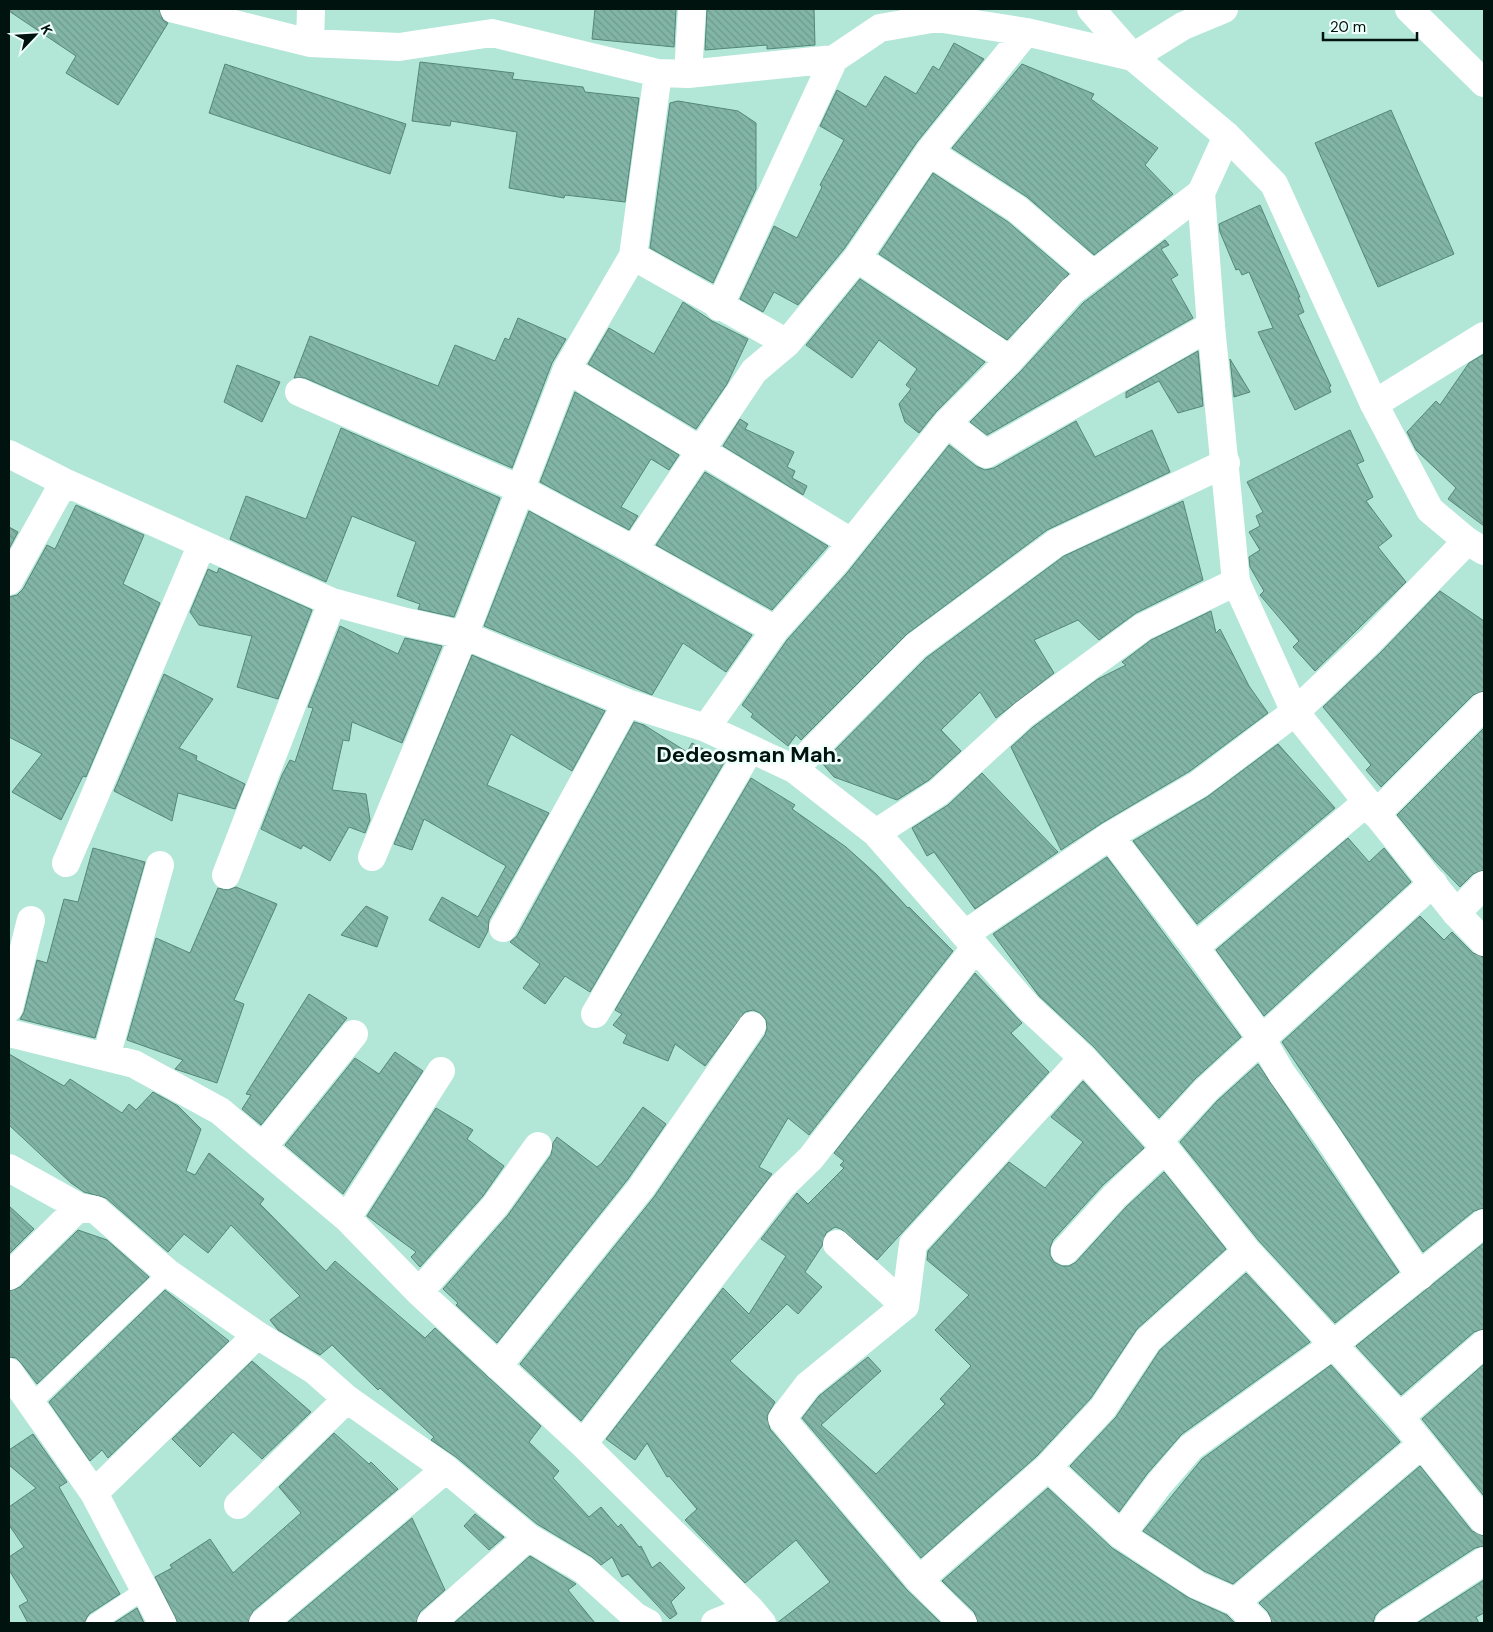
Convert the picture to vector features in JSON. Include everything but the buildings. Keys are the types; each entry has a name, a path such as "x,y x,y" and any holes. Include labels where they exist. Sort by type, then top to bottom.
{"street":[{"path":"174,9 310,43 399,47 492,33 658,73 688,74 834,59"},
{"path":"310,43 311,9"},
{"path":"688,74 692,9"},
{"path":"583,1444 781,1187 811,1158 970,941 1110,836 1199,784 1295,712 1370,641 1476,546 1430,510 1374,404 1274,184 1227,136 1133,57 1091,9"},
{"path":"719,306 834,59 879,18 937,18 1026,32 1133,57 1183,26 1224,9"},
{"path":"1409,9 1484,83"},
{"path":"634,550 702,452 719,422 754,371 787,343 857,258 929,152 1026,32"},
{"path":"372,857 464,635 568,368 634,256 658,73"},
{"path":"706,728 775,630 851,542 947,423 1010,360 1072,291 1201,193 1227,136"},
{"path":"929,152 1017,209 1094,275"},
{"path":"1201,193 1211,326 1226,463 1236,582 1295,712 1456,913 1484,942"},
{"path":"634,256 787,343"},
{"path":"857,258 1010,360"},
{"path":"947,423 986,454 1211,326"},
{"path":"1374,404 1484,336"},
{"path":"568,368 851,542"},
{"path":"299,392 522,490 634,550 775,630"},
{"path":"9,454 64,482 332,602 464,635 627,704 706,728 794,769 876,833 1028,1008 1083,1058 1162,1145 1247,1251 1480,1506"},
{"path":"794,769 916,646 1056,543 1226,463"},
{"path":"9,581 64,482"},
{"path":"66,863 202,544"},
{"path":"876,833 939,792 1023,715 1143,627 1236,582"},
{"path":"226,875 332,602"},
{"path":"503,928 627,704"},
{"path":"1195,947 1371,808 1484,706"},
{"path":"595,1014 750,749"},
{"path":"1110,836 1195,947 1261,1038 1282,1074 1326,1133 1420,1276"},
{"path":"106,1057 160,865"},
{"path":"1065,1251 1162,1145 1206,1090 1433,883"},
{"path":"1456,913 1484,885"},
{"path":"9,1008 32,920"},
{"path":"498,1366 641,1188 752,1026"},
{"path":"9,1033 134,1064 220,1111 347,1218 419,1292 583,1444 756,1616"},
{"path":"263,1147 354,1034"},
{"path":"963,1623 920,1580 782,1419 808,1385 905,1306 913,1244 1083,1058"},
{"path":"347,1218 441,1071"},
{"path":"419,1292 495,1206 538,1146"},
{"path":"9,1168 79,1207 96,1210 168,1273 257,1334 314,1370 347,1399 446,1469 528,1537 584,1570 636,1621"},
{"path":"9,1276 79,1207"},
{"path":"1121,1536 1191,1447 1333,1345 1484,1223"},
{"path":"837,1244 905,1306"},
{"path":"920,1580 1048,1467 1103,1408 1148,1340 1247,1251"},
{"path":"94,1492 257,1334"},
{"path":"1400,1417 1484,1344"},
{"path":"9,1372 21,1398 94,1492 143,1591 162,1623"},
{"path":"238,1505 347,1399"},
{"path":"1236,1602 1422,1444"},
{"path":"1048,1467 1121,1536 1198,1585 1236,1602 1256,1623"},
{"path":"263,1623 446,1469"},
{"path":"431,1623 528,1537"},
{"path":"1389,1623 1484,1561"},
{"path":"715,1623 756,1616"}],"lane":[{"path":"21,1398 168,1273"},
{"path":"95,1623 143,1591"}],"district":[{"name":"Dedeosman Mah.","path":"749,754"}]}
